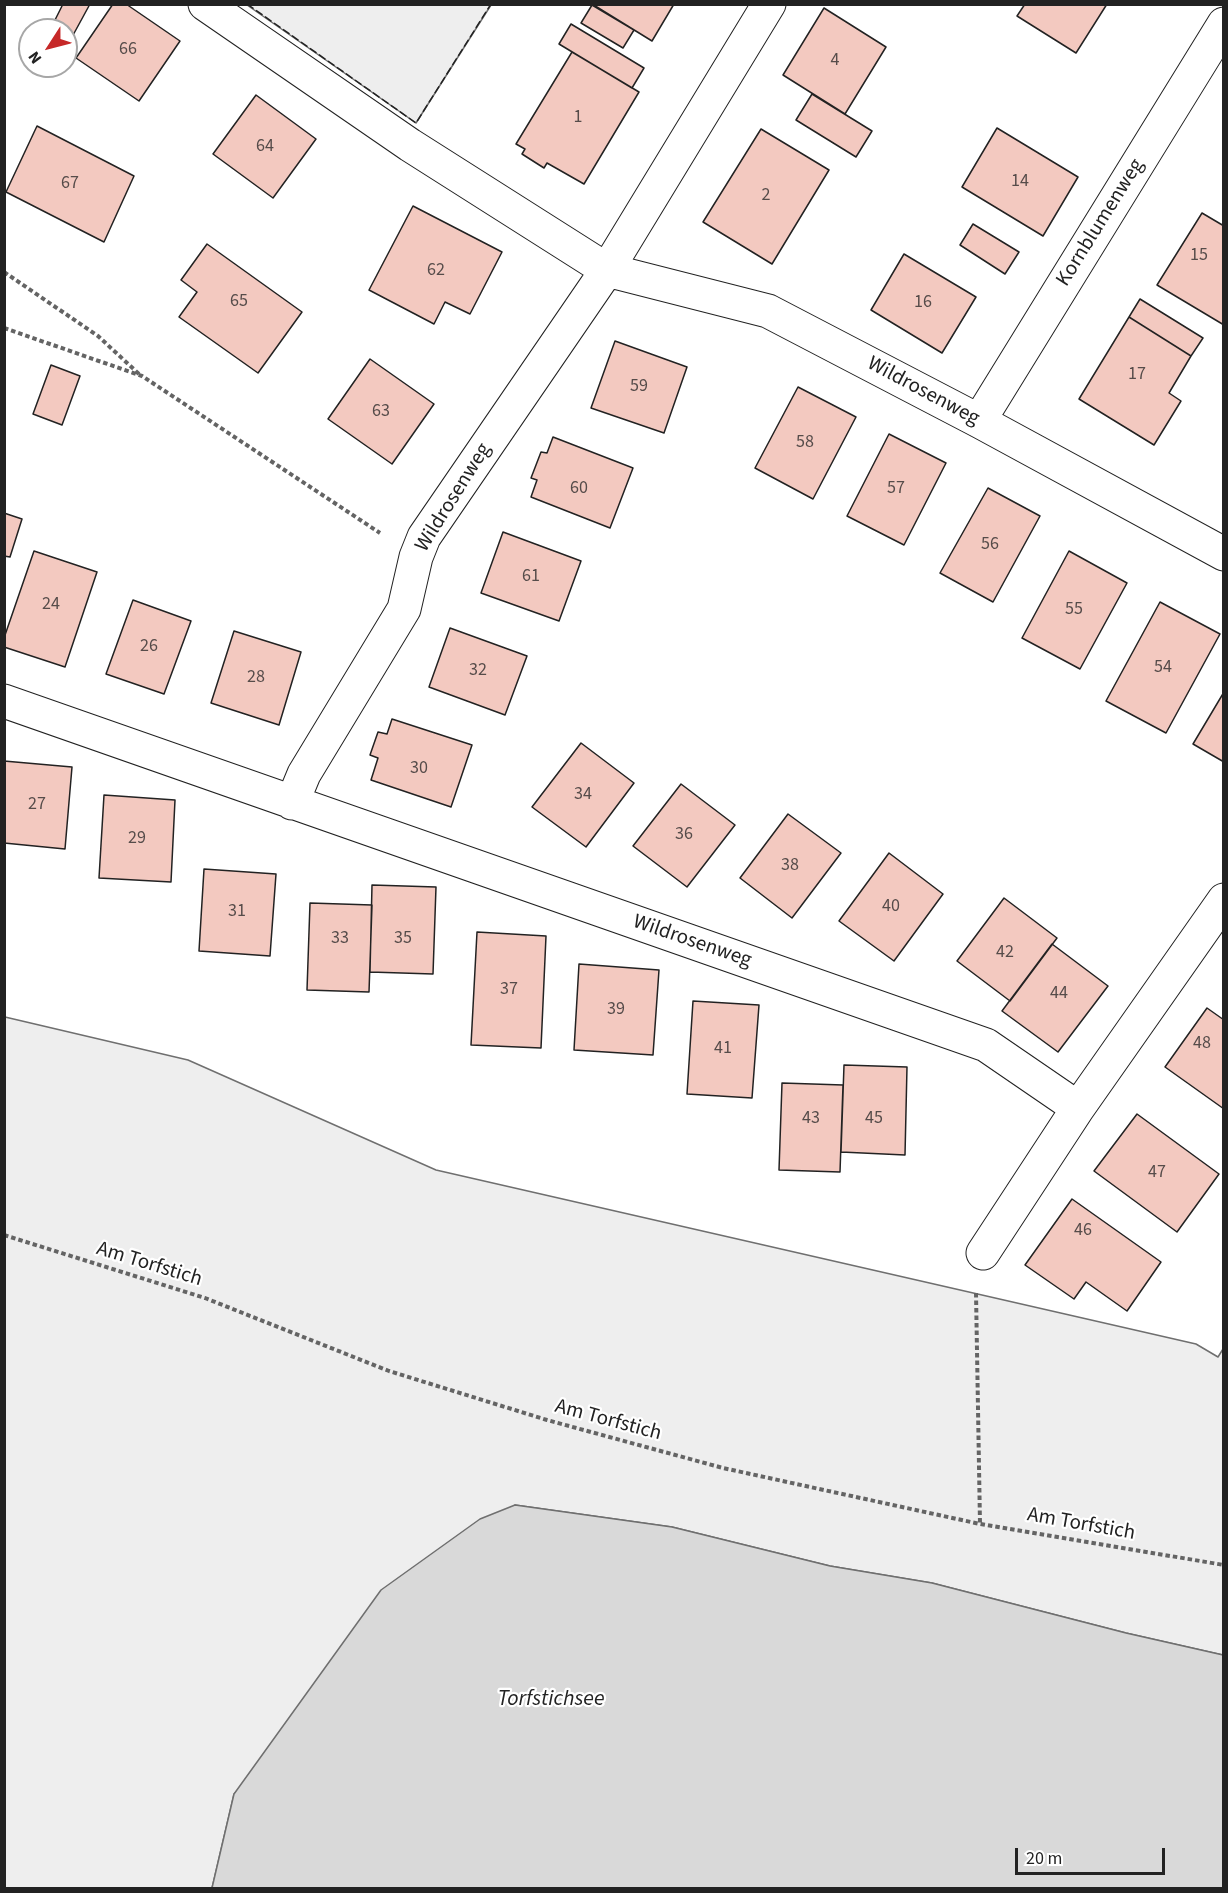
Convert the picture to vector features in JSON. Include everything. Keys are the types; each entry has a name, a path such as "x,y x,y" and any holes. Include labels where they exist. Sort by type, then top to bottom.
{"street":[{"name":"Wildrosenweg","path":"205,4 410,145 607,270 768,311 979,421 1224,554"},
{"path":"607,270 769,4"},
{"name":"Kornblumenweg","path":"979,421 1224,24"},
{"name":"Wildrosenweg","path":"292,803 304,774 404,609 416,557 424,537 607,270"},
{"name":"Wildrosenweg","path":"4,701 986,1045 1078,1108"},
{"path":"983,1253 1078,1108 1224,900"}],"path":[{"path":"4,272 98,336 142,376 416,557"},
{"path":"4,327 142,376"},
{"name":"Am Torfstich","path":"4,1235 205,1298 389,1371 547,1420 723,1468 980,1524 1224,1565"},
{"path":"980,1524 975,1287 983,1253"}],"shaded area":[{"path":"247,5 491,5 416,123"},
{"path":"5,1017 188,1060 436,1170 1196,1344 1218,1357 1223,1349 1223,1655 1126,1633 932,1583 830,1566 672,1527 515,1505 234,1794 212,1888 5,1888"}],"water":[{"name":"Torfstichsee","path":"515,1505 672,1527 830,1566 932,1583 1126,1633 1223,1655 1223,1888 212,1888 234,1794 381,1590 480,1519"}],"building":[{"path":"63,4 90,4 78,26 78,18 56,18"},
{"path":"113,4 126,4 180,41 139,101 78,59 78,55"},
{"path":"592,4 674,4 652,41"},
{"path":"1025,4 1107,4 1076,53 1017,16"},
{"path":"592,5 634,30 623,48 581,23"},
{"path":"824,8 886,47 845,114 783,75"},
{"path":"571,24 644,68 632,88 559,44"},
{"path":"572,52 639,92 584,184 547,163 544,168 522,154 525,149 516,144"},
{"path":"812,94 872,131 856,157 796,120"},
{"path":"256,95 316,139 273,198 213,154"},
{"path":"37,126 134,176 104,242 6,192"},
{"path":"997,128 1078,177 1043,236 962,187"},
{"path":"761,129 829,170 772,264 703,222"},
{"path":"413,206 502,252 470,314 445,302 434,324 369,290"},
{"path":"1202,213 1224,226 1224,325 1157,285"},
{"path":"973,224 1019,252 1005,274 960,245"},
{"path":"207,244 302,312 258,373 179,317 197,292 181,280"},
{"path":"904,254 976,297 942,353 871,310"},
{"path":"1140,299 1203,338 1191,356 1129,317"},
{"path":"1129,317 1191,356 1169,393 1181,401 1154,445 1079,399"},
{"path":"615,341 687,367 664,433 591,408"},
{"path":"370,359 434,404 392,464 328,419"},
{"path":"51,365 80,376 62,425 33,414"},
{"path":"798,387 856,417 813,499 755,468"},
{"path":"889,434 946,463 904,545 847,516"},
{"path":"553,437 633,468 610,528 531,497 537,480 531,478 541,452 547,453"},
{"path":"988,488 1040,516 993,602 940,573"},
{"path":"4,513 22,519 10,557 4,556"},
{"path":"503,532 581,561 559,621 481,593"},
{"path":"34,551 97,572 65,667 4,647 4,638"},
{"path":"1069,551 1127,583 1080,669 1022,638"},
{"path":"133,600 191,621 164,694 106,674"},
{"path":"1160,602 1220,634 1166,733 1106,701"},
{"path":"450,628 527,656 505,715 429,687"},
{"path":"234,631 301,652 279,725 211,703"},
{"path":"1224,692 1224,762 1193,744"},
{"path":"392,719 472,745 451,807 371,780 378,758 370,755 378,732 387,734"},
{"path":"581,743 634,783 586,847 532,807"},
{"path":"4,761 72,767 65,849 4,843"},
{"path":"681,784 735,825 687,887 633,846"},
{"path":"104,795 175,800 171,882 99,878"},
{"path":"788,814 841,853 792,918 740,878"},
{"path":"889,853 943,894 894,961 839,921"},
{"path":"204,869 276,874 270,956 199,951"},
{"path":"372,885 436,887 433,974 370,972"},
{"path":"1004,898 1057,938 1010,1001 957,961"},
{"path":"310,903 372,905 369,992 307,990"},
{"path":"477,932 546,936 541,1048 471,1045"},
{"path":"1052,944 1108,986 1058,1052 1002,1011"},
{"path":"579,964 659,970 653,1055 574,1050"},
{"path":"693,1001 759,1005 752,1098 687,1094"},
{"path":"1207,1008 1224,1020 1224,1109 1165,1067"},
{"path":"844,1065 907,1067 905,1155 841,1152"},
{"path":"782,1083 843,1085 840,1172 779,1170"},
{"path":"1137,1114 1219,1174 1177,1232 1094,1171"},
{"path":"1072,1199 1161,1262 1127,1311 1086,1282 1074,1299 1025,1265"}],"fence":[{"path":"247,4 416,123 491,4"}]}
